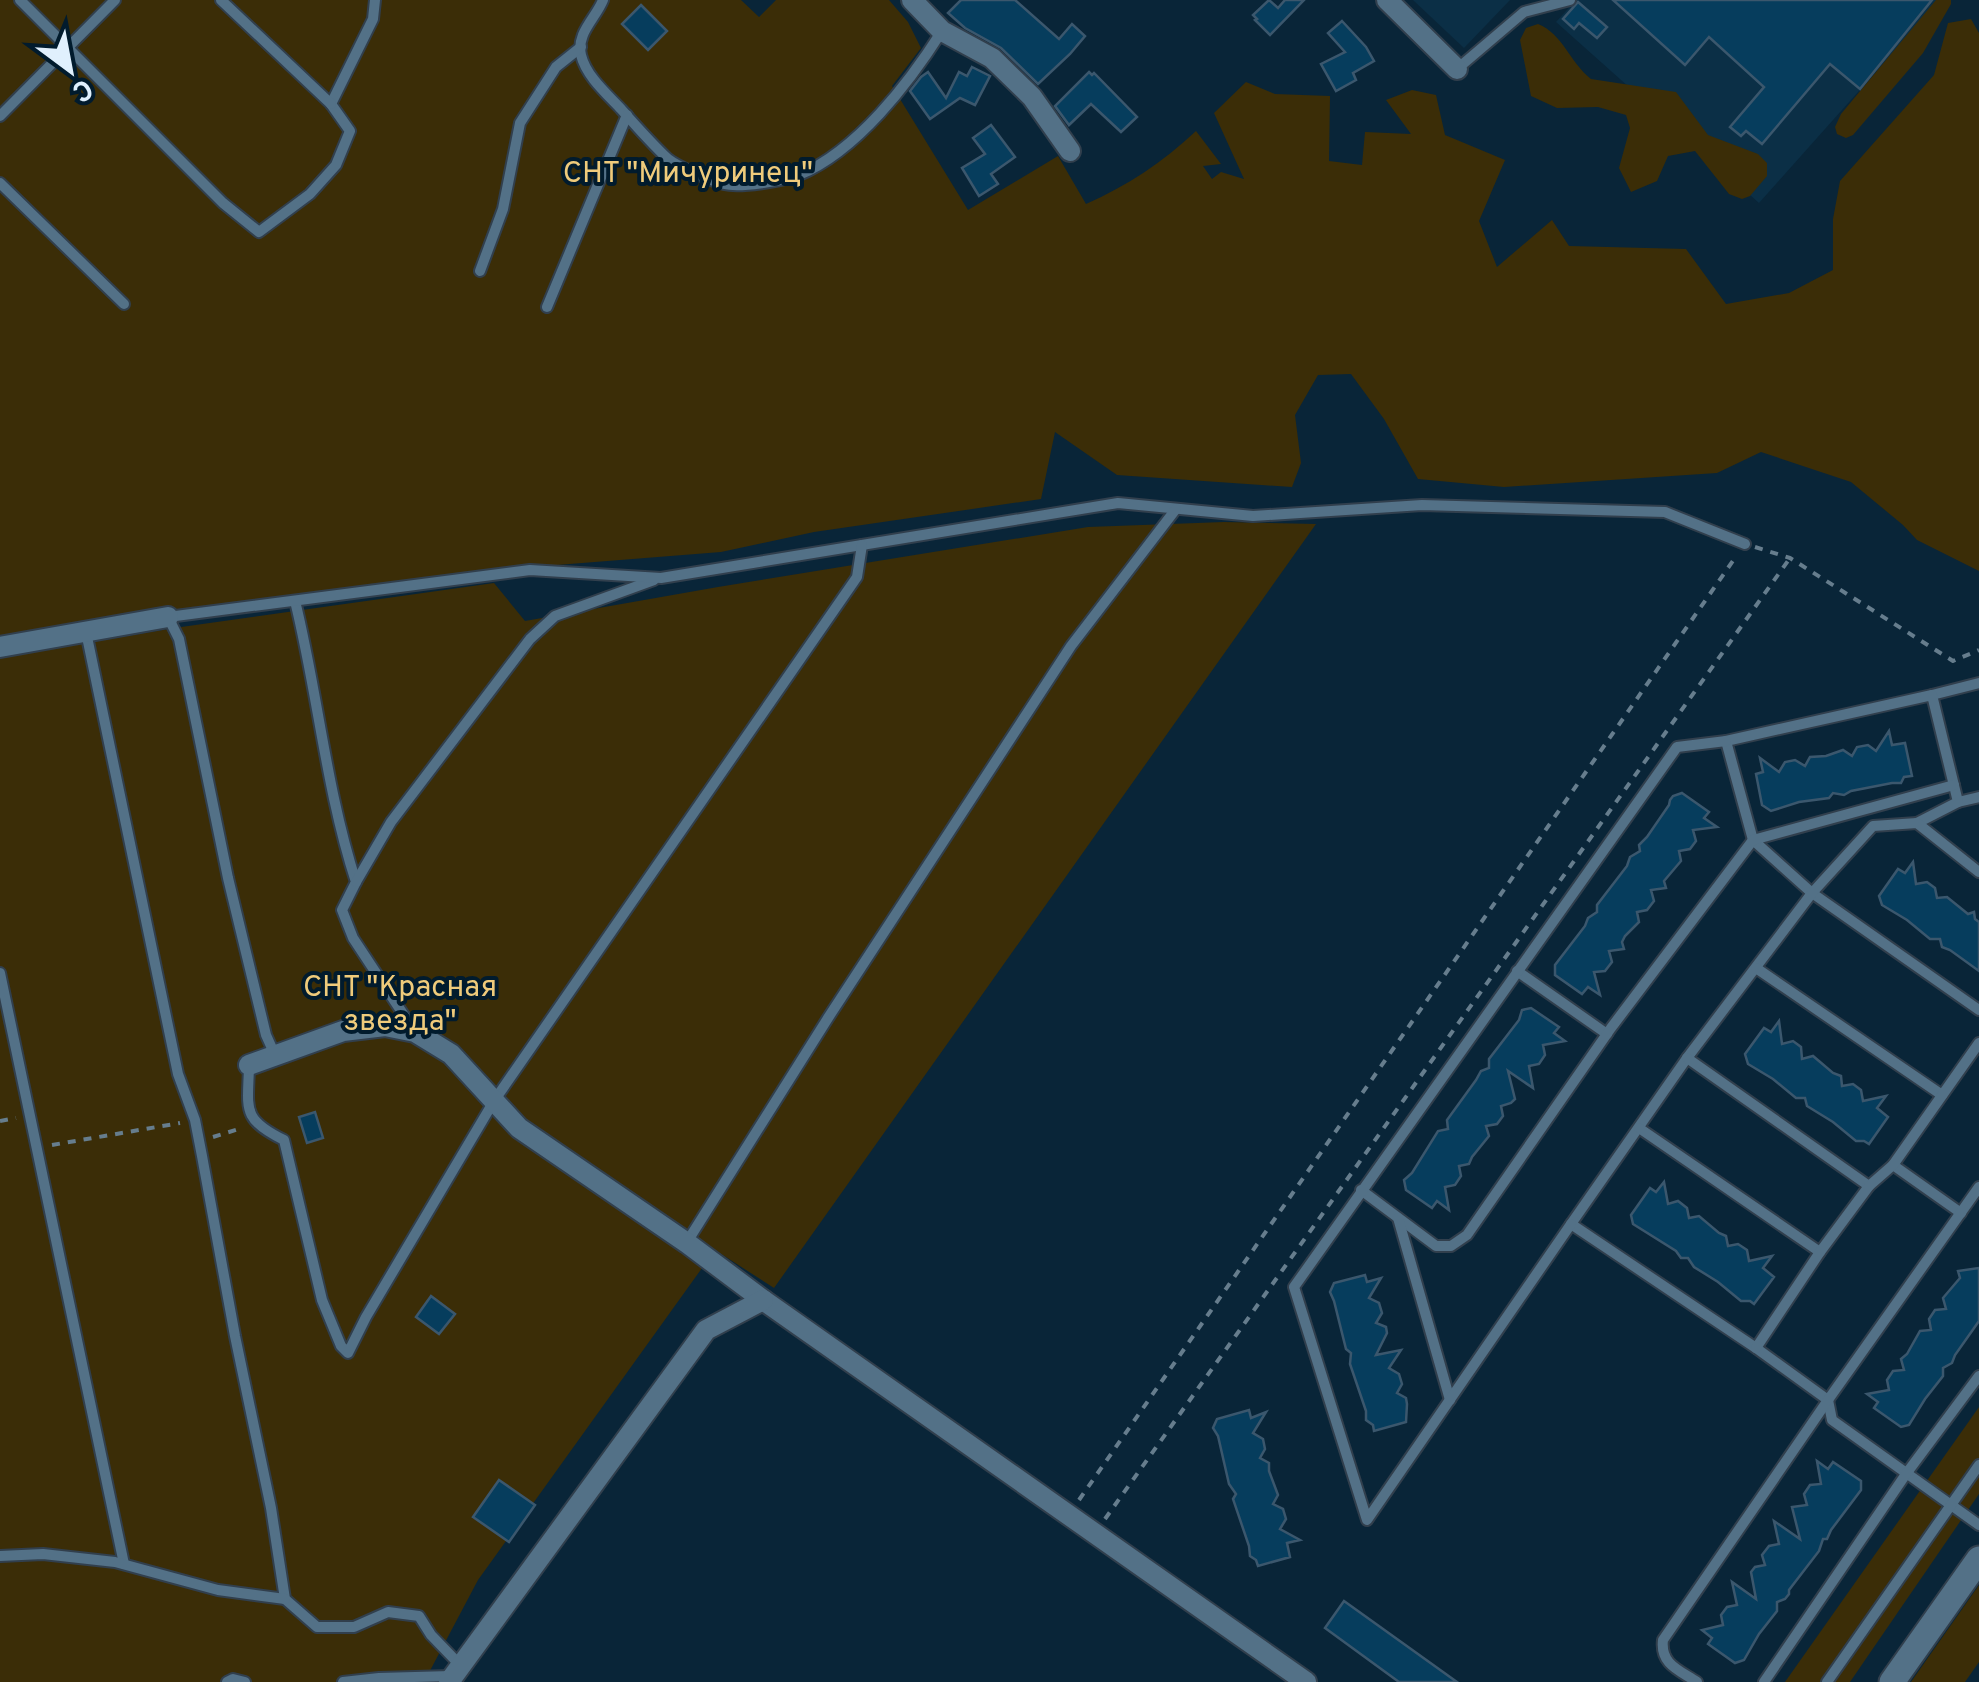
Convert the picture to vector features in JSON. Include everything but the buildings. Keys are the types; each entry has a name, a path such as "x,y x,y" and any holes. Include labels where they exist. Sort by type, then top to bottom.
{"street":[{"path":"912,0 942,32 992,58 1032,97 1070,151"},
{"path":"1387,0 1458,69"},
{"path":"0,647 168,617"},
{"path":"249,1064 343,1031 384,1026 415,1032 451,1054 519,1128 1306,1682"},
{"path":"453,1674 706,1330 763,1300"},
{"path":"1892,1682 1979,1559"}],"lane":[{"path":"20,0 223,203 259,232 310,194 336,165 350,131 330,104 221,0"},
{"path":"0,116 115,0"},
{"path":"330,104 373,19 375,0"},
{"path":"603,0 586,26 580,47 591,74 671,162 725,185 796,176 823,162 864,131 942,32"},
{"path":"1458,69 1524,12 1570,0"},
{"path":"480,272 503,209 520,124 556,67 580,47"},
{"path":"547,307 627,115"},
{"path":"0,183 124,304"},
{"path":"415,1032 353,938 342,910 391,822 530,639 555,616 660,578 1118,503 1254,516 1422,505 1665,512 1745,544"},
{"path":"686,1243 1071,646 1176,509"},
{"path":"249,1064 248,1108 262,1129 284,1140 322,1300 341,1346 348,1353 494,1101 857,578 862,545"},
{"path":"275,1055 266,1036 228,878 180,639 168,617 530,570 660,578"},
{"path":"294,601 330,785 356,882"},
{"path":"86,632 178,1074 200,1142 285,1599"},
{"path":"1979,683 1726,742 1677,747 1294,1287 1367,1520 1687,1058 1812,892 1873,826 1916,823 1958,802 1979,797"},
{"path":"1932,695 1958,802"},
{"path":"1726,742 1753,840 1812,892 1979,1010"},
{"path":"1361,1190 1436,1246 1451,1246 1467,1234 1607,1034 1753,840 1954,785"},
{"path":"1916,823 1979,872"},
{"path":"1756,968 1942,1095"},
{"path":"1517,970 1607,1034"},
{"path":"0,972 124,1564"},
{"path":"1756,1348 1820,1252 1869,1186 1894,1166 1979,1043"},
{"path":"1687,1058 1869,1186"},
{"path":"1639,1128 1820,1252"},
{"path":"1894,1166 1962,1212"},
{"path":"1697,1682 1666,1662 1663,1640 1979,1187"},
{"path":"1398,1218 1450,1400"},
{"path":"1571,1224 1828,1400 1832,1420 1979,1525"},
{"path":"1764,1682 1906,1474 1979,1376"},
{"path":"1827,1682 1979,1465"},
{"path":"0,1556 43,1554 124,1564 218,1590 285,1599 317,1627 354,1626 388,1612 419,1616 453,1674 343,1682"},
{"path":"227,1682 246,1682"}],"path":[{"path":"1068,1516 1745,544 1790,558 1953,662 1979,650"},
{"path":"1094,1534 1790,558"},
{"path":"37,1147 195,1120"},
{"path":"200,1142 244,1128 262,1129"}],"shaded area":[{"path":"1413,0 1510,0 1464,48"},
{"path":"1576,0 1940,0 1759,203 1556,22"}],"green space":[{"name":"СНТ \"Мичуринец\"","path":"0,0 741,0 759,17 776,0 889,0 908,22 921,48 892,86 968,210 1058,156 1086,204 1144,172 1196,131 1221,164 1203,166 1212,179 1221,172 1244,179 1214,113 1246,82 1275,94 1330,96 1329,161 1362,165 1365,132 1411,134 1386,100 1412,90 1436,95 1445,135 1505,160 1479,221 1497,267 1552,220 1569,246 1686,249 1726,304 1789,293 1833,270 1833,219 1840,181 1934,75 1948,23 1971,19 1979,33 1979,571 1917,540 1851,482 1761,452 1717,473 1504,487 1418,479 1384,419 1351,374 1318,375 1295,415 1301,463 1292,487 1117,475 1055,432 1041,499 814,532 721,552 426,578 0,639"},
{"path":"1936,0 1951,0 1951,4 1923,53 1853,135 1846,138 1837,134 1835,127 1841,114"},
{"path":"1538,24 1554,35 1591,79 1676,92 1708,135 1758,154 1767,163 1767,176 1750,196 1742,199 1729,194 1695,151 1668,156 1657,181 1631,192 1619,168 1630,128 1626,115 1598,107 1557,108 1531,96 1520,40 1526,28"},
{"name":"СНТ \"Красная звезда\"","path":"1224,522 1316,524 774,1288 715,1250 478,1580 424,1682 0,1682 0,658 174,628 494,583 525,621 1088,527"},
{"path":"1979,1407 1979,1494 1850,1682 1785,1682"},
{"path":"1979,1585 1979,1662 1965,1682 1911,1682"}]}
